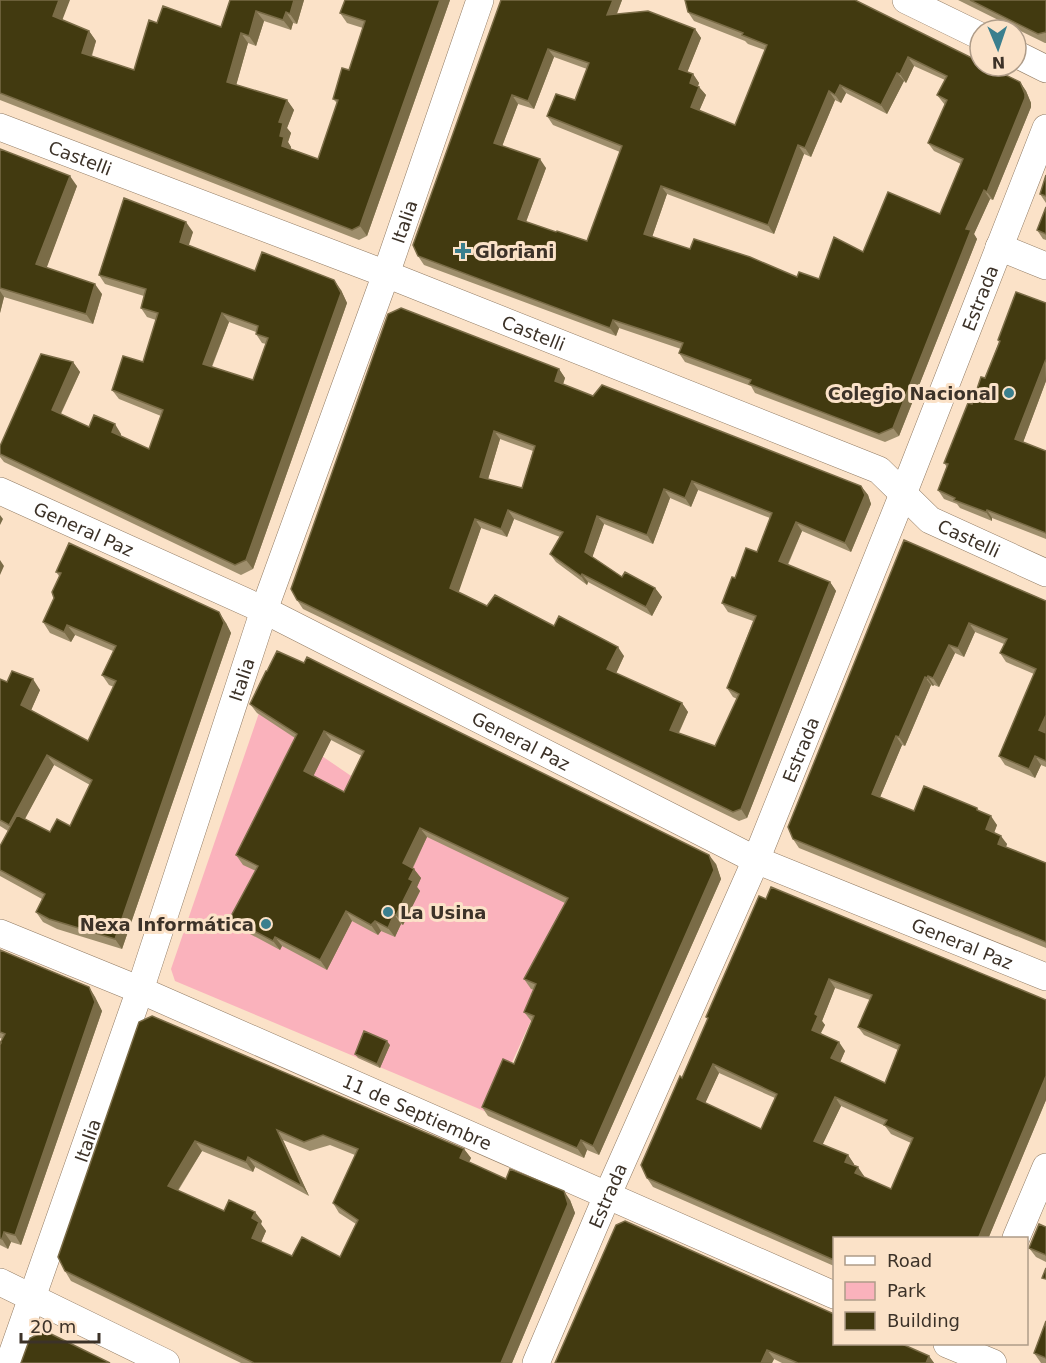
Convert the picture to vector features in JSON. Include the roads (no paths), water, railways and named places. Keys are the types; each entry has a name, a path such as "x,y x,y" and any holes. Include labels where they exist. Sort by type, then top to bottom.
{"street":[{"name":"Italia","path":"9,1363 140,990 264,610 386,274 480,0"},
{"path":"906,0 968,30"},
{"path":"1028,60 1046,69"},
{"name":"Castelli","path":"0,128 386,274 879,470 930,520 1046,573"},
{"name":"Estrada","path":"536,1363 607,1196 756,860 903,494 1046,128"},
{"path":"999,247 1046,266"},
{"name":"General Paz","path":"0,491 264,610 756,860 1046,977"},
{"name":"11 de Septiembre","path":"0,933 140,990 833,1294"},
{"path":"1017,1237 1046,1167"},
{"path":"0,1282 166,1363"}],"place":[{"name":"Gloriani","path":"463,251"},
{"name":"Colegio Nacional","path":"1009,393"},
{"name":"La Usina","path":"388,912"},
{"name":"Nexa Informática","path":"266,924"}]}
